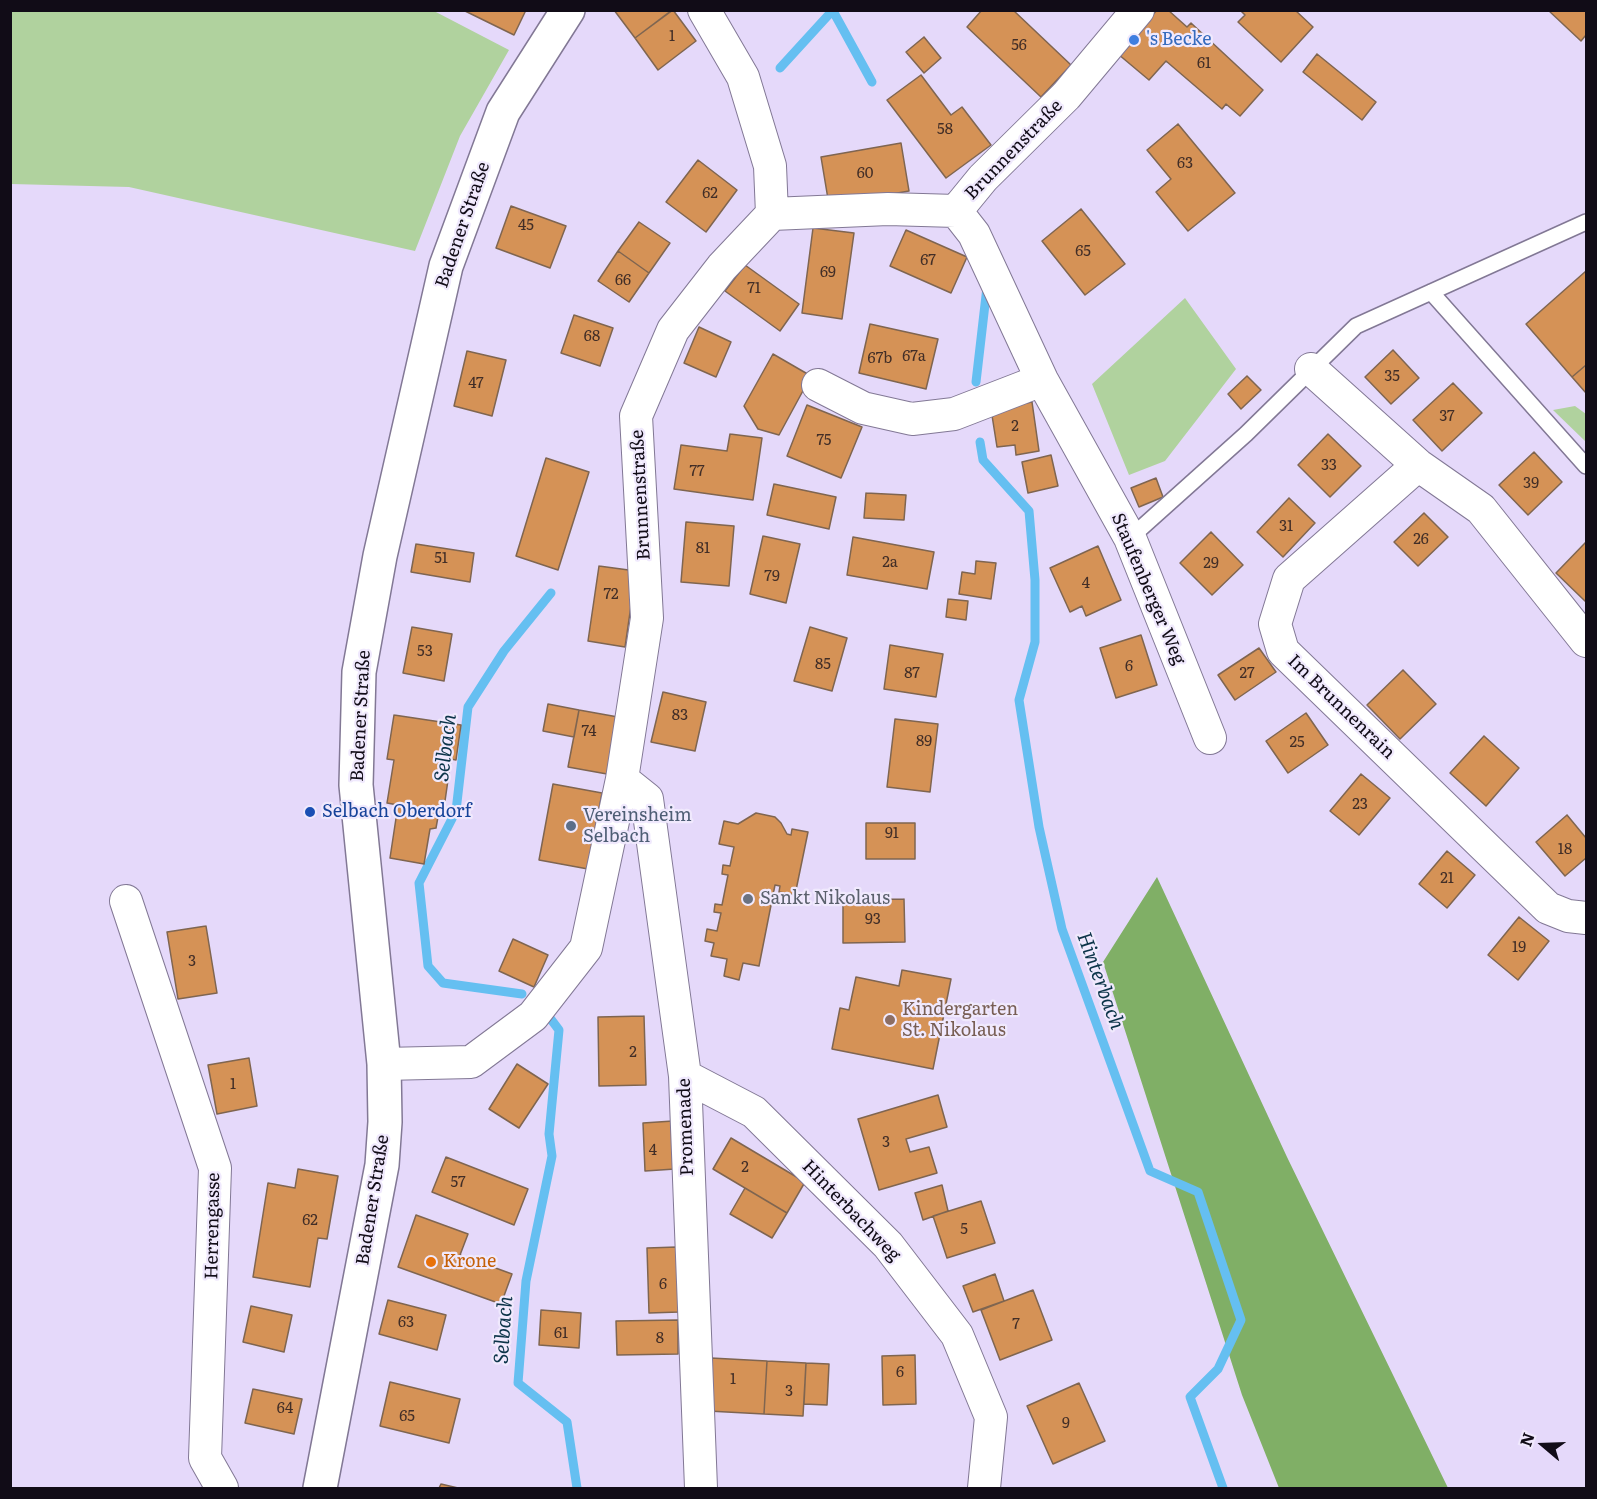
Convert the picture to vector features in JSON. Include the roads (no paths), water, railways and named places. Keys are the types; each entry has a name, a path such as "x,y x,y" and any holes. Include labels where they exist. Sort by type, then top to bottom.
{"main road":[{"name":"Badener Straße","path":"320,1488 382,1165 385,1122 384,1064 356,785 359,672 380,556 446,266 503,112 568,10"}],"street":[{"path":"704,10 743,78 770,166 772,214"},
{"name":"Brunnenstraße","path":"384,1064 471,1062 533,1016 586,948 622,779 648,618 636,416 673,330 722,267 772,214 888,209 956,211 983,178 1066,96 1138,10"},
{"name":"Staufenberger Weg","path":"956,211 974,234 1042,380 1130,538 1210,738"},
{"path":"1311,369 1418,465 1481,509 1587,641"},
{"path":"818,385 863,408 912,419 954,414 1042,380"},
{"name":"Im Brunnenrain","path":"1418,465 1289,579 1275,624 1283,651 1548,909 1568,916 1587,918"},
{"name":"Promenade","path":"622,779 647,799 685,1076 701,1488"},
{"name":"Herrengasse","path":"126,901 215,1168 205,1458 222,1488"},
{"name":"Hinterbachweg","path":"685,1076 754,1112 888,1245 957,1335 991,1417 984,1488"}],"lane":[{"path":"1130,538 1245,434 1356,326 1587,222"},
{"path":"1431,292 1587,466"}],"waterway":[{"name":"Selbach","path":"780,68 833,10"},
{"name":"Hinterbach","path":"833,11 872,82"},
{"name":"Hinterbach","path":"976,382 987,287"},
{"name":"Hinterbach","path":"980,442 983,460 1029,511 1035,580 1035,642 1019,700 1039,827 1062,929 1150,1171 1198,1192 1241,1320 1218,1369 1190,1397 1223,1488"},
{"name":"Selbach","path":"522,994 443,983 428,966 419,883 456,811 468,707 504,651 551,593"},
{"name":"Selbach","path":"547,1014 559,1030 549,1134 552,1156 526,1281 518,1383 567,1422 577,1488"}],"place":[{"name":"'s Becke","path":"1134,40"},
{"name":"Selbach Oberdorf","path":"310,812"},
{"name":"Vereinsheim Selbach","path":"571,826"},
{"name":"Sankt Nikolaus","path":"748,899"},
{"name":"Kindergarten St. Nikolaus","path":"890,1020"},
{"name":"Krone","path":"431,1262"}]}
